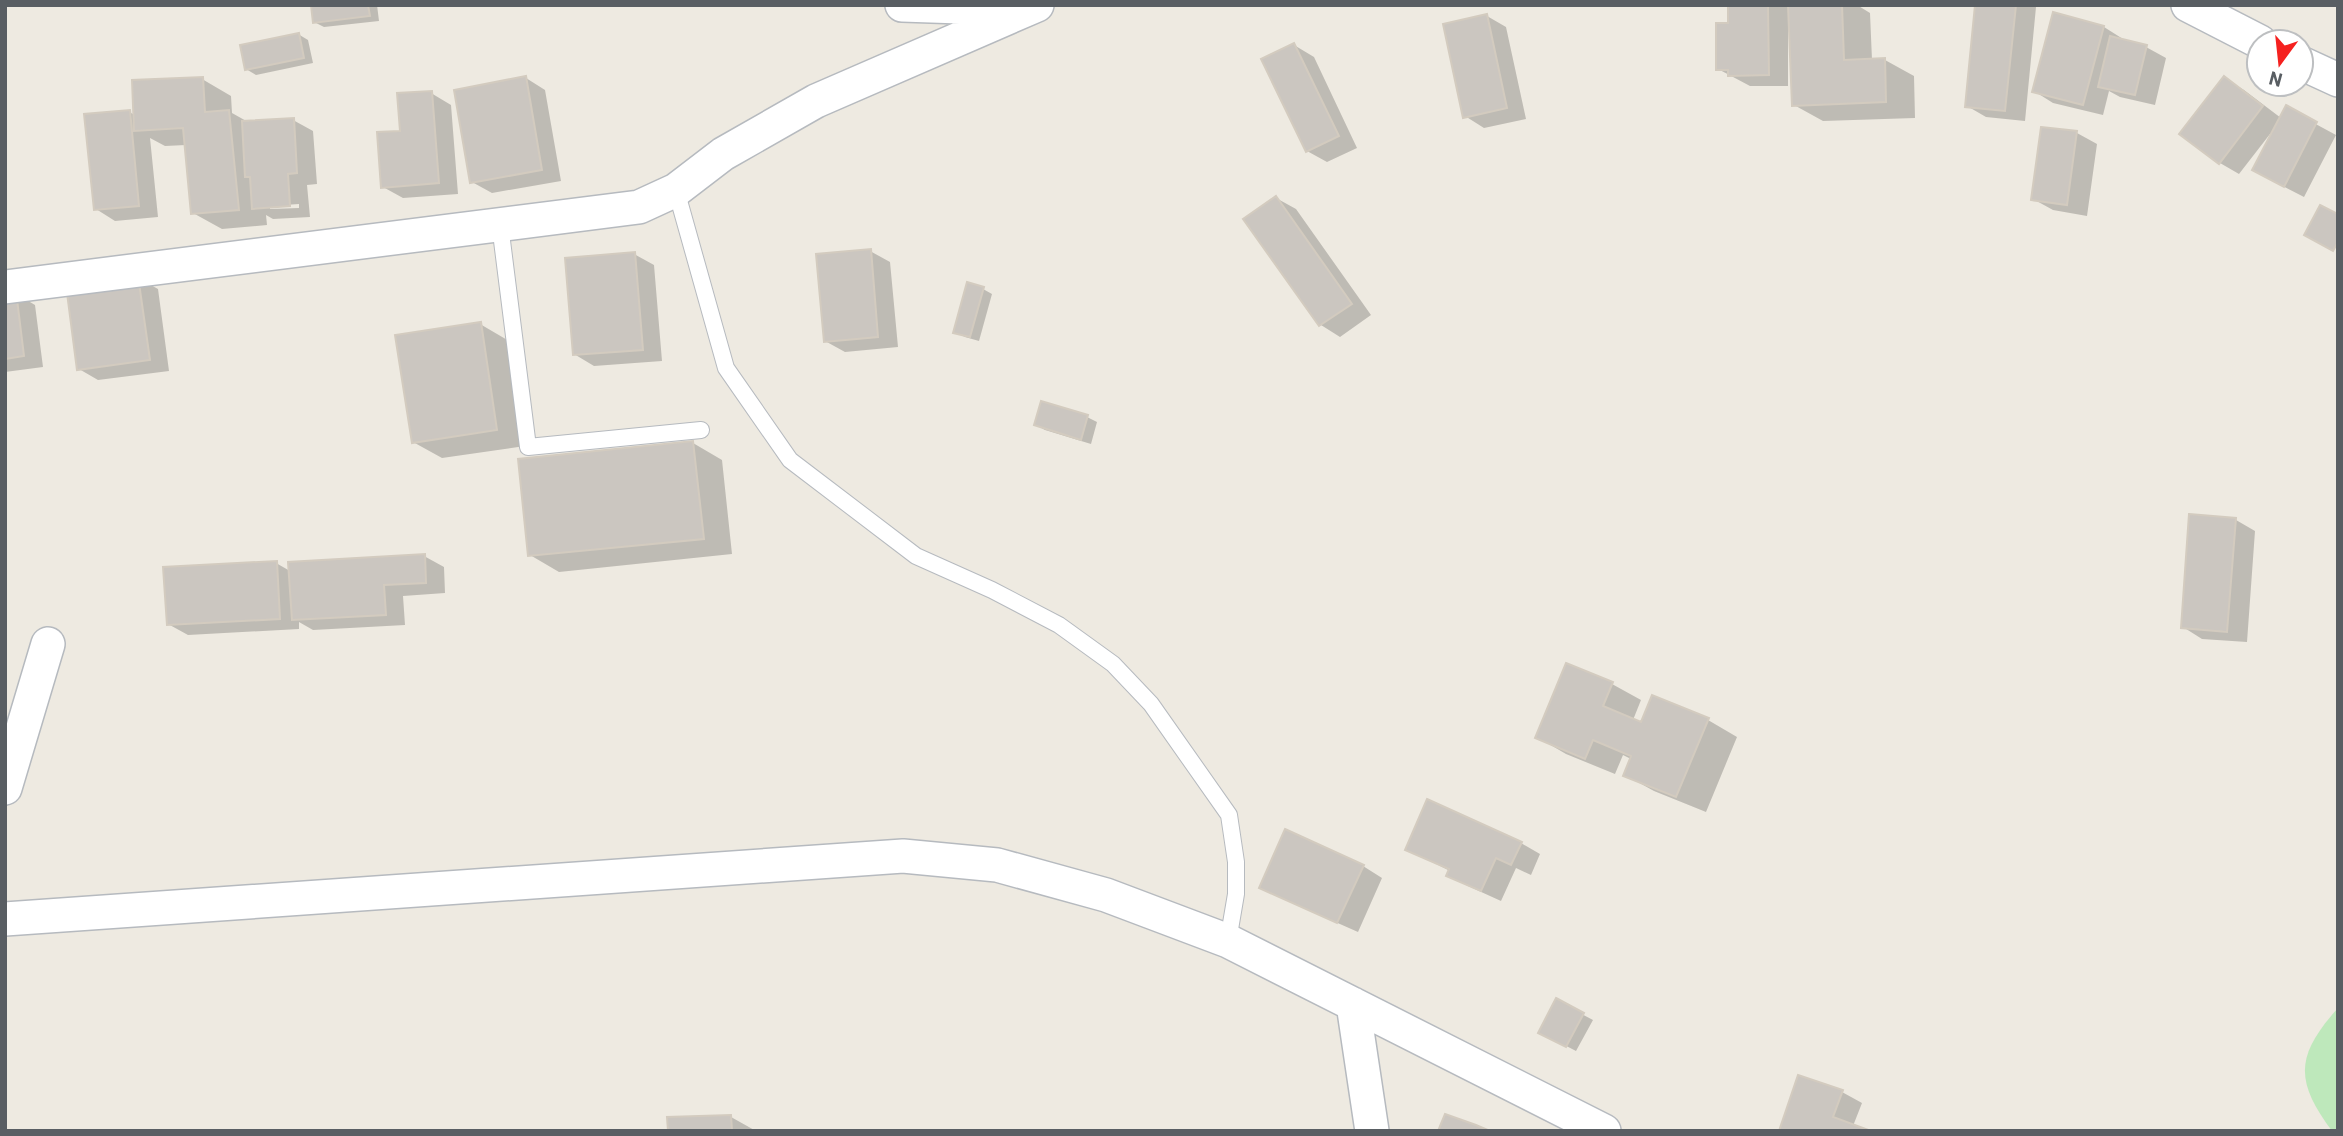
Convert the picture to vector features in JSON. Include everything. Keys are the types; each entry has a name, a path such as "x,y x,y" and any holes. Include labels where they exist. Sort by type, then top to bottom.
{"street":[{"path":"902,5 1033,7"},
{"path":"2188,5 2245,34"},
{"path":"5,287 639,208 676,190 723,154 816,101 1033,7"},
{"path":"2315,69 2338,80"},
{"path":"5,788 48,644"},
{"path":"5,919 903,856 997,865 1106,895 1228,940 1604,1131"},
{"path":"1353,1003 1372,1131"}],"lane":[{"path":"676,190 726,368 790,460 916,556 992,590 1059,625 1113,664 1151,704 1229,815 1236,862 1236,894 1228,940"},
{"path":"500,225 528,447 701,430"}],"green space":[{"path":"2338,1008 2338,1131 2332,1131 2311,1097 2305,1068 2314,1040"}],"building":[{"path":"311,5 368,5 370,16 313,23"},
{"path":"1728,5 1768,5 1769,75 1728,76 1728,70 1716,70 1716,23 1728,23"},
{"path":"1788,5 1842,5 1844,60 1885,58 1886,102 1792,106"},
{"path":"1975,5 2016,5 2005,111 1965,107"},
{"path":"2053,12 2104,26 2083,105 2032,92"},
{"path":"1487,14 1507,108 1463,118 1443,24"},
{"path":"299,33 304,58 245,70 240,45"},
{"path":"2110,36 2147,45 2135,95 2098,87"},
{"path":"1294,43 1339,136 1306,152 1261,59"},
{"path":"526,76 542,170 470,183 454,90"},
{"path":"2224,76 2245,92 2245,98 2253,98 2263,106 2219,164 2179,134"},
{"path":"203,77 205,112 229,110 239,210 191,214 183,128 134,131 132,80"},
{"path":"432,91 439,183 381,188 377,132 400,131 397,93"},
{"path":"2286,105 2317,122 2284,187 2252,170"},
{"path":"130,110 139,206 94,210 84,114"},
{"path":"294,118 297,173 288,174 290,206 252,209 250,177 245,177 242,121"},
{"path":"2041,127 2077,131 2067,205 2031,200"},
{"path":"1276,196 1352,304 1319,326 1243,219"},
{"path":"2320,205 2338,214 2338,242 2333,251 2304,235"},
{"path":"871,249 878,337 824,342 816,254"},
{"path":"635,252 643,350 573,355 565,258"},
{"path":"138,276 150,360 77,370 66,285"},
{"path":"967,282 984,287 970,337 953,333"},
{"path":"16,291 24,356 5,359 5,293"},
{"path":"481,322 497,430 412,443 395,335"},
{"path":"1041,401 1088,415 1081,440 1034,425"},
{"path":"693,441 704,539 528,556 518,459"},
{"path":"2189,514 2236,518 2227,632 2181,628"},
{"path":"425,554 426,583 384,585 386,615 292,620 288,562"},
{"path":"277,561 280,619 167,625 163,567"},
{"path":"1566,663 1613,682 1603,706 1641,722 1652,695 1709,718 1676,797 1623,776 1631,756 1593,740 1585,759 1535,738"},
{"path":"1427,799 1522,842 1511,865 1496,858 1481,891 1446,876 1449,869 1405,850"},
{"path":"1285,829 1364,865 1337,923 1259,888"},
{"path":"1556,998 1584,1013 1566,1047 1538,1033"},
{"path":"1798,1075 1843,1090 1833,1117 1871,1131 1779,1131"},
{"path":"1445,1114 1476,1125 1490,1131 1438,1131"},
{"path":"731,1115 732,1131 668,1131 667,1117"}]}
